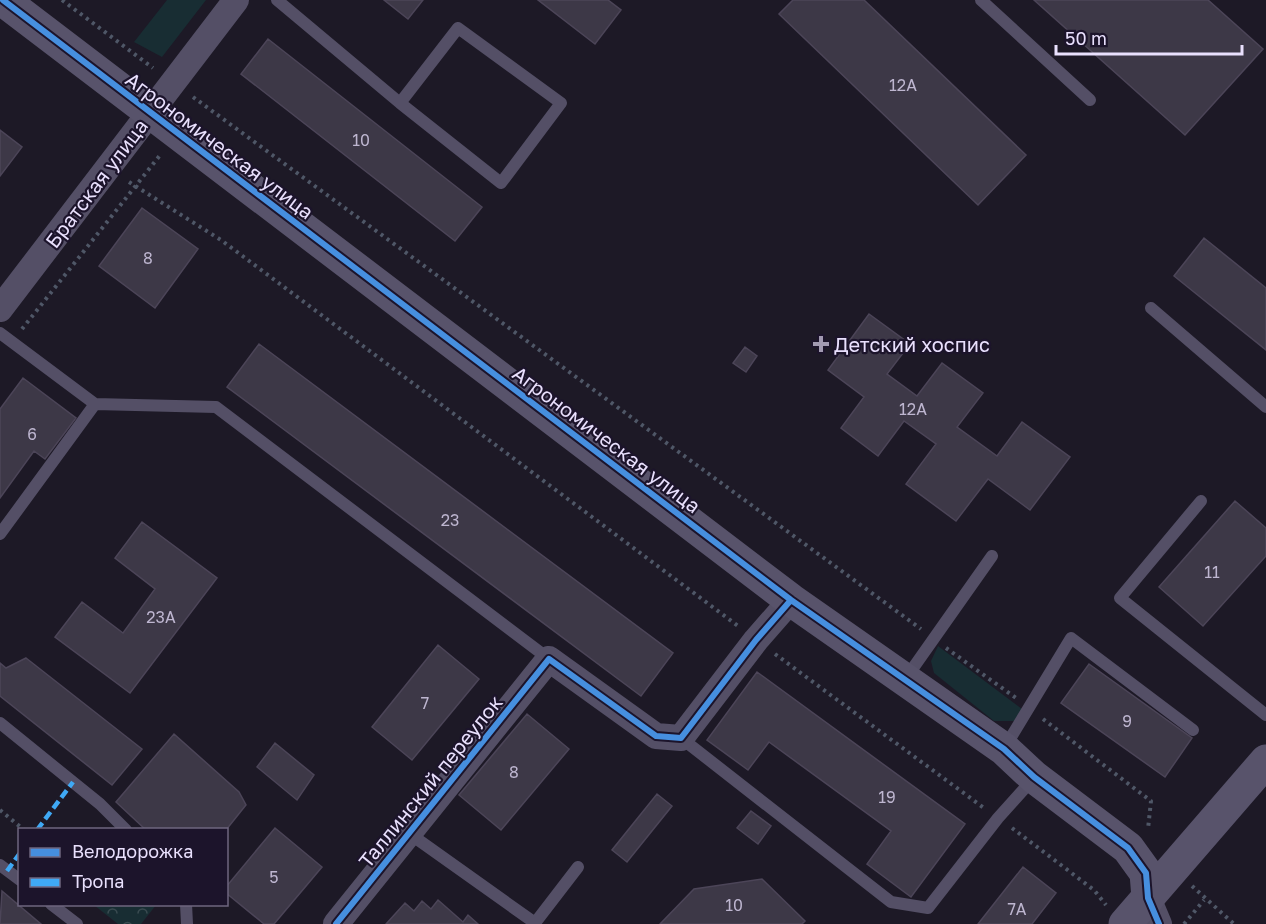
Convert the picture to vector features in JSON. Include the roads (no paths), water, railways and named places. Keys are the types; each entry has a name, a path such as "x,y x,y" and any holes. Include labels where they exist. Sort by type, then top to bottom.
{"street":[{"name":"Агрономическая улица","path":"3,0 108,82 151,110 790,600 1004,749 1034,777 1128,848 1146,873 1153,911"},
{"name":"Братская улица","path":"0,309 236,0"},
{"path":"549,659 656,736 681,738 756,640 790,600"},
{"name":"Таллинский переулок","path":"336,924 549,659"},
{"path":"1116,916 1153,911 1174,866 1266,761"}],"lane":[{"path":"277,0 400,103 501,183 561,103 458,28 400,103"},
{"path":"981,0 1090,100"},
{"path":"1151,308 1266,407"},
{"path":"0,333 94,404 216,407 549,659"},
{"path":"0,534 94,404"},
{"path":"1202,501 1120,598 1266,715"},
{"path":"905,680 992,556"},
{"path":"1004,749 1071,638 1193,730"},
{"path":"0,723 100,804 124,828"},
{"path":"681,738 891,902 928,908 998,818 1034,777"},
{"path":"410,834 535,923 578,867"},
{"path":"0,865 18,878"},
{"path":"54,906 77,924"},
{"path":"186,906 187,924"}],"place":[{"name":"Детский хоспис","path":"821,344"}]}
